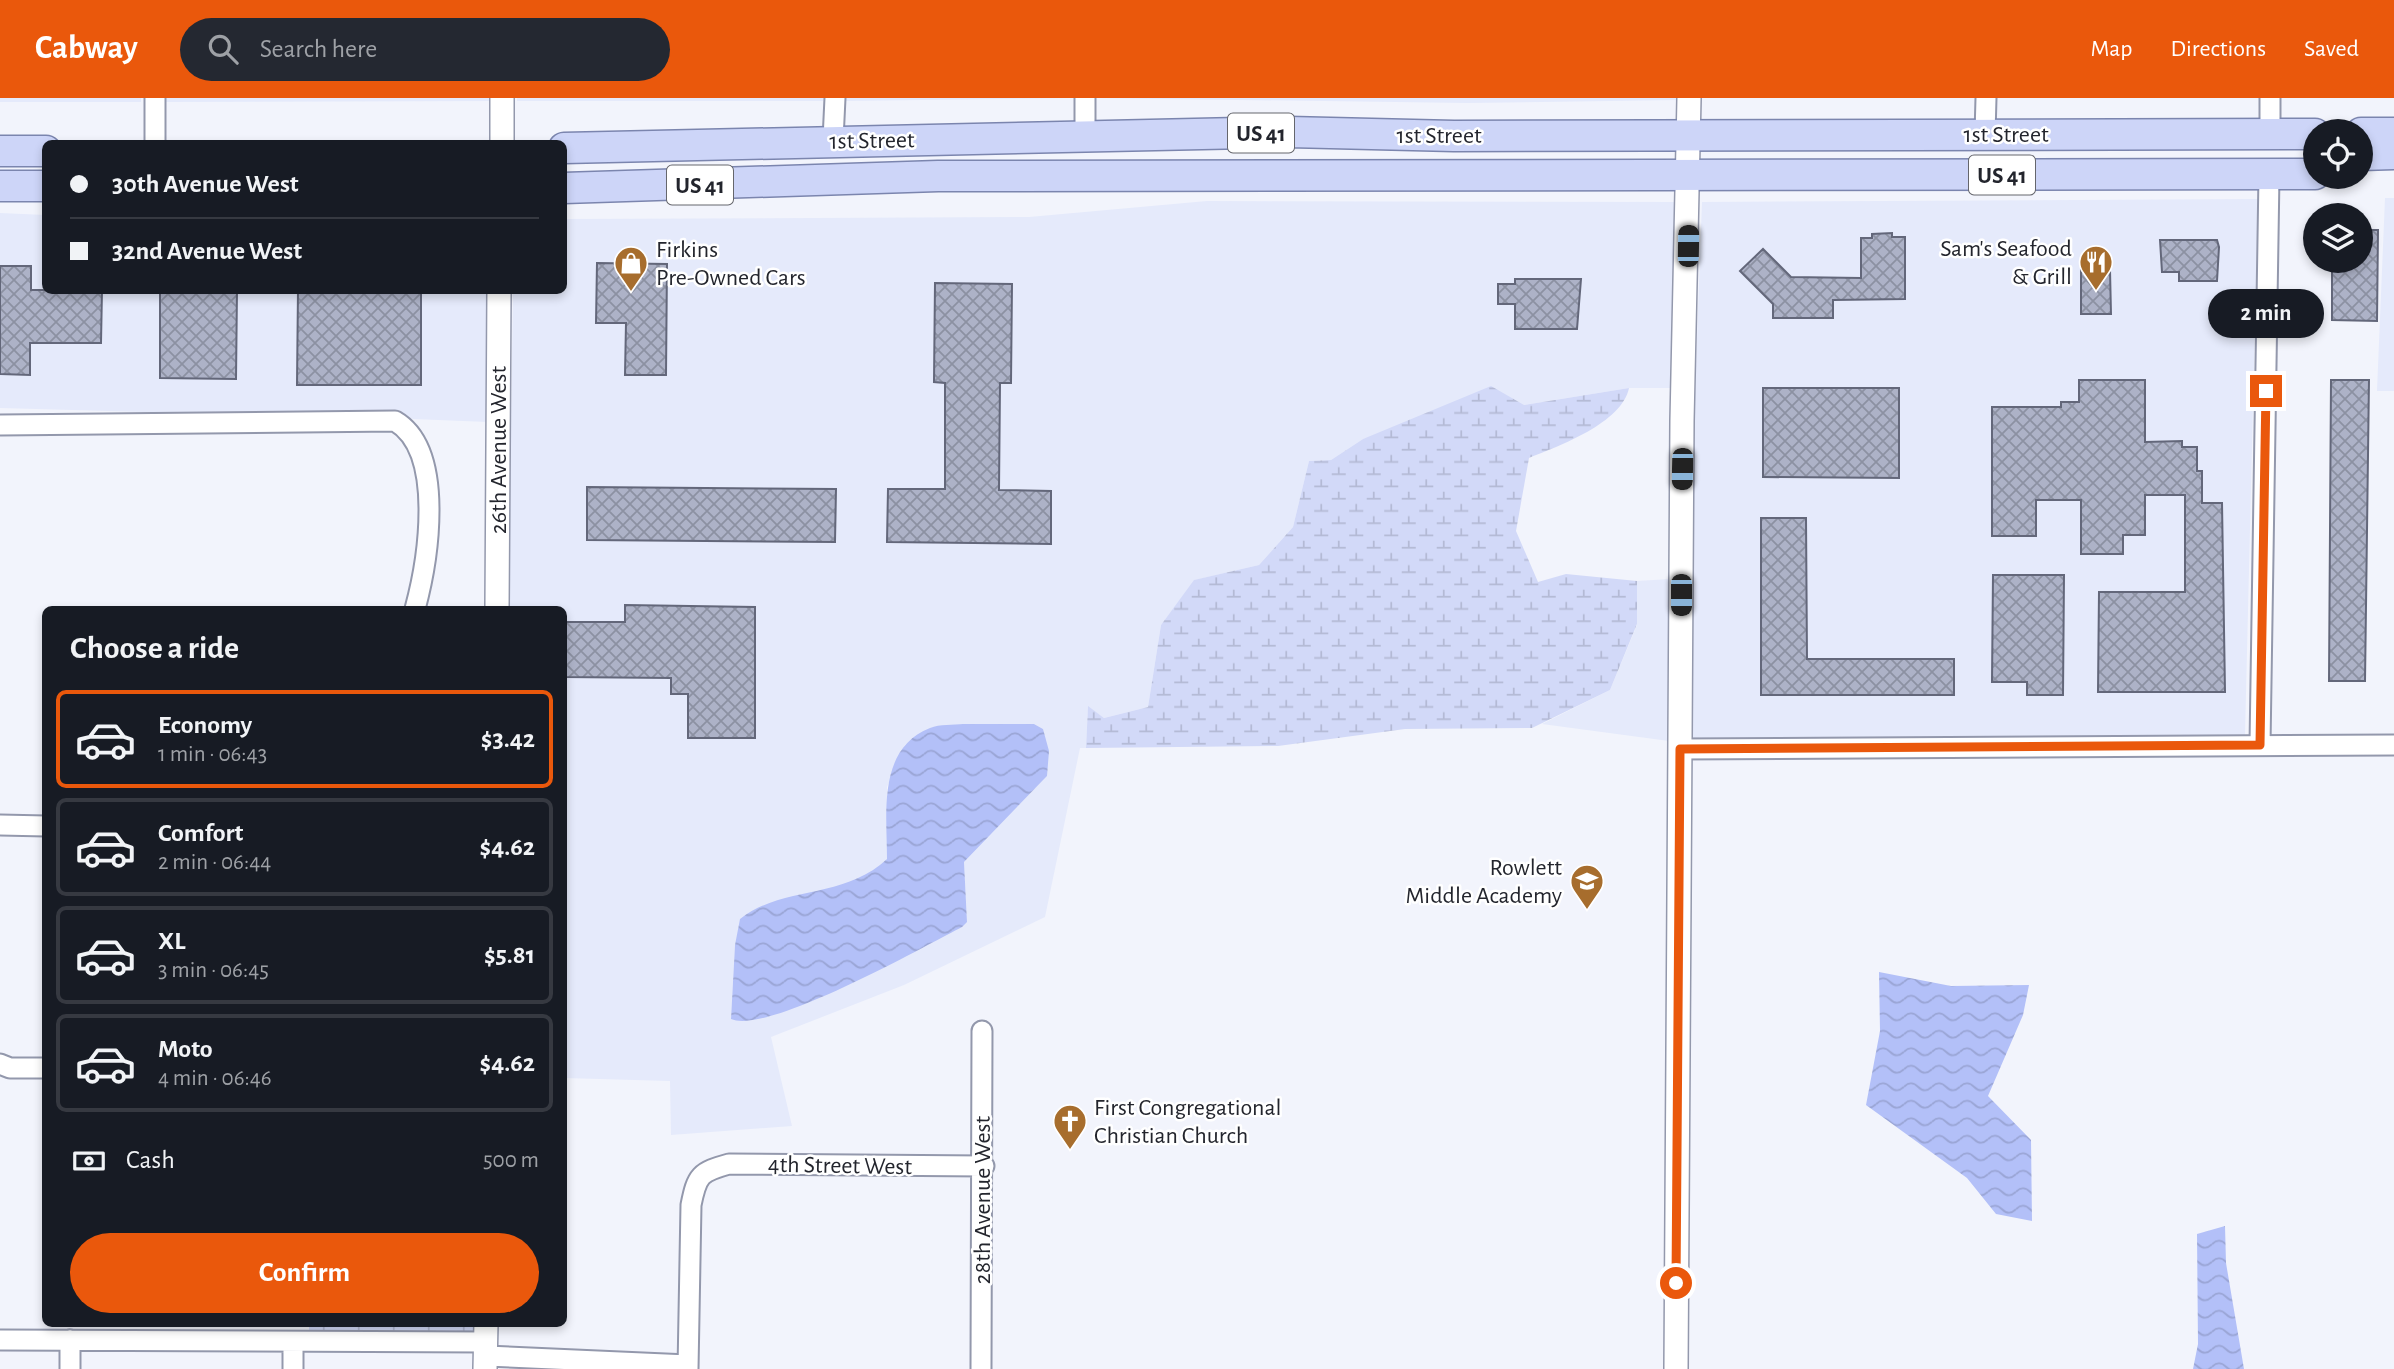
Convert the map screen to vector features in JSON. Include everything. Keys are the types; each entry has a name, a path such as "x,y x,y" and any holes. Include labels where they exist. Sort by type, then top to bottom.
{"main road":[{"name":"1st Street","path":"567,148 1289,132 1396,135 2303,134"},
{"path":"2373,133 2394,132"},
{"path":"1116,175 1126,160 1137,156 1328,155 1396,135"},
{"path":"837,179 890,159 1070,154 1082,146 1085,136"},
{"path":"4,152 42,151"},
{"path":"2373,155 2394,154"},
{"path":"2272,174 2303,165"},
{"name":"1st Street","path":"567,188 837,179 1116,175 2303,174"},
{"path":"2373,174 2394,174"},
{"path":"0,186 42,186"}],"street":[{"path":"155,98 155,140"},
{"path":"502,98 502,140"},
{"path":"833,141 835,98"},
{"path":"1085,98 1085,136"},
{"path":"1676,1369 1682,421 1689,98"},
{"path":"1985,134 1986,98"},
{"path":"2270,98 2270,135"},
{"path":"2260,745 2272,174"},
{"name":"26th Avenue West","path":"497,606 499,294"},
{"path":"0,425 395,421 407,428 424,467 431,514 416,606"},
{"path":"1680,749 2394,745"},
{"path":"0,825 42,826"},
{"name":"28th Avenue West","path":"981,1369 984,1166 982,1031"},
{"path":"0,1064 10,1068 42,1068"},
{"name":"4th Street West","path":"688,1367 691,1205 699,1177 705,1171 729,1164 984,1166"},
{"path":"0,1340 293,1342 485,1347 688,1367"},
{"path":"70,1340 70,1369"},
{"path":"293,1342 293,1369"}],"shaded area":[{"path":"0,98 141,98 141,102 0,102"},
{"path":"164,98 494,98 494,101 164,102"},
{"path":"517,98 824,98 823,101 517,101"},
{"path":"846,98 1071,98 846,101"},
{"path":"1094,98 1679,98 1679,100 1467,103"},
{"path":"2385,198 2394,198 2394,391 2377,391"},
{"path":"2258,199 2245,735 1691,739 1694,421 1702,202"},
{"path":"1207,201 1679,202 1672,388 1629,388 1524,405 1363,439 1331,460 1309,461 1293,527 1259,565 1195,580 1161,625 1148,707 1104,718 1088,707 1086,748 1080,748 1045,917 904,985 771,1037 792,1126 671,1135 670,1081 567,1078 567,606 508,606 513,294 567,294 567,219 1029,217","holes":["963,724 1034,724 1043,729 1047,776 964,862 967,921 731,1019 735,945 843,886 868,876 887,859 887,787 905,745 931,728"]},
{"path":"0,213 42,215 42,294 490,294 488,422 413,419 394,411 180,413 0,408"},
{"path":"1670,579 1669,741 1542,724 1610,690 1637,625 1637,581"}],"green space":[{"path":"1491,386 1524,405 1629,388 1624,401 1615,412 1588,432 1529,458 1516,531 1538,582 1566,574 1637,581 1637,624 1610,690 1532,728 1405,729 1278,746 1086,748 1088,706 1104,718 1148,707 1161,625 1194,580 1259,565 1293,527 1309,461 1331,460 1363,439"},
{"path":"309,1327 474,1327 474,1332 309,1332"}],"water":[{"path":"963,724 1034,724 1043,729 1049,751 1047,776 964,862 967,922 881,969 810,1002 750,1020 731,1019 735,945 740,919 775,901 852,881 887,859 889,784 901,751 913,738 930,728"},
{"path":"1879,972 1951,986 2029,985 2023,1015 1988,1096 2031,1140 2032,1221 1996,1214 1967,1178 1866,1105 1880,1031"},
{"path":"2225,1226 2226,1263 2244,1369 2193,1369 2198,1344 2197,1234"}],"building":[{"path":"2373,230 2378,230 2377,321 2332,320 2332,273 2373,273"},
{"path":"1892,233 1892,237 1905,237 1905,299 1833,300 1833,318 1773,318 1773,304 1740,271 1763,249 1791,277 1861,278 1861,238 1872,238 1872,234"},
{"path":"2160,240 2217,240 2217,281 2179,281 2179,272 2162,272"},
{"name":"Firkins Pre-Owned Cars","path":"597,263 667,264 666,375 625,375 626,323 596,323"},
{"path":"0,266 31,266 31,290 42,290 42,294 102,294 101,343 30,343 30,375 0,374"},
{"name":"Sam's Seafood & Grill","path":"2081,270 2110,270 2111,314 2081,314"},
{"path":"1515,279 1581,279 1577,329 1515,329 1515,304 1498,304 1498,284 1515,284"},
{"path":"935,283 1012,284 1011,383 1000,383 999,490 1051,491 1051,544 887,542 888,489 945,489 945,383 934,382"},
{"path":"160,294 237,294 236,379 160,378"},
{"path":"298,294 421,294 421,385 297,385"},
{"path":"2079,380 2145,380 2145,442 2182,441 2182,447 2197,447 2197,471 2202,471 2202,503 2222,503 2225,692 2098,692 2099,592 2185,592 2185,495 2145,495 2145,535 2123,535 2123,554 2081,554 2081,500 2036,500 2036,536 1992,536 1992,407 2061,407 2061,402 2079,402"},
{"path":"2331,380 2369,380 2365,681 2329,681"},
{"path":"1763,388 1899,388 1899,478 1763,477"},
{"path":"587,487 836,489 835,542 587,540"},
{"path":"1761,518 1806,518 1807,659 1954,659 1954,695 1761,695"},
{"path":"1993,575 2064,575 2063,695 2027,695 2027,682 1992,682"},
{"path":"625,605 755,607 755,738 688,738 688,694 671,694 671,678 567,677 567,622 625,622"}],"place":[{"name":"Sam's Seafood & Grill","path":"2096,292"},
{"name":"Firkins Pre-Owned Cars","path":"631,293"},
{"name":"Rowlett Middle Academy","path":"1587,911"},
{"name":"First Congregational Christian Church","path":"1070,1151"}],"route":[{"path":"1676,1283 1680,749 2260,745 2266,391"}]}
